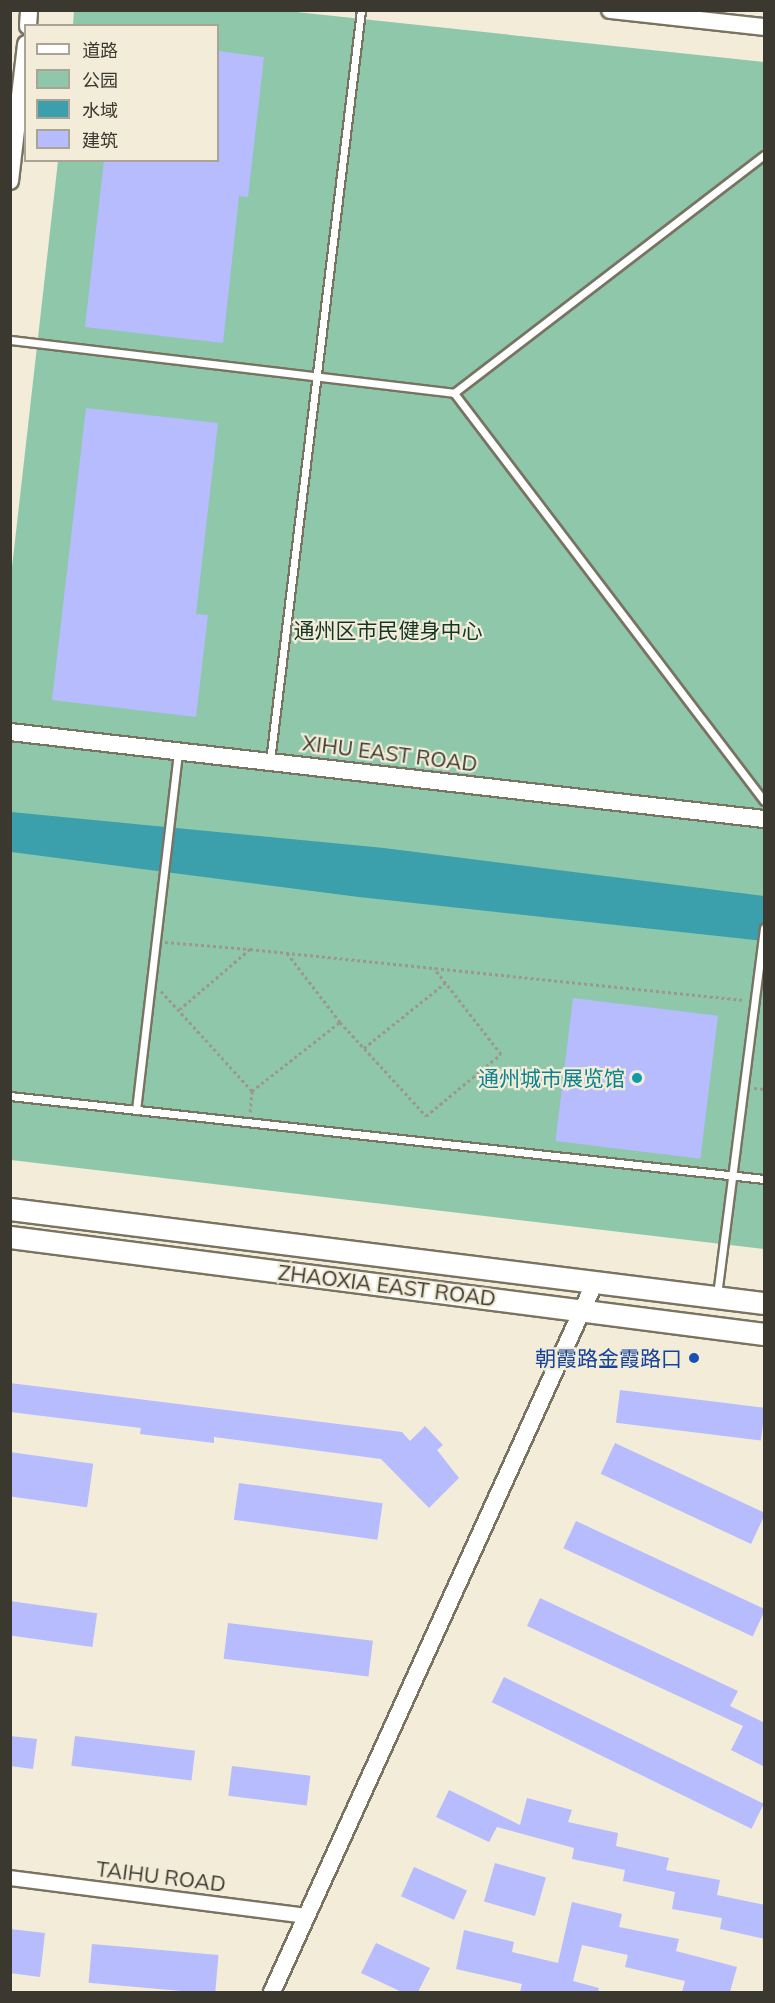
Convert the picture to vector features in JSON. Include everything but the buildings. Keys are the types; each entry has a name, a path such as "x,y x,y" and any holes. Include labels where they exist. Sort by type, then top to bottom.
{"main road":[{"name":"ZHAOXIA EAST ROAD","path":"10,1209 594,1284 765,1303"},
{"name":"ZHAOXIA EAST ROAD","path":"10,1237 765,1334"}],"street":[{"path":"610,10 765,27"},
{"path":"10,181 24,61"},
{"name":"XIHU EAST ROAD","path":"10,732 765,819"},
{"path":"272,1992 594,1284"},
{"name":"TAIHU ROAD","path":"10,1878 306,1916"}],"lane":[{"path":"270,761 361,10"},
{"path":"10,340 454,393 765,155"},
{"path":"454,393 765,801"},
{"path":"136,1110 148,992 164,879 178,752"},
{"path":"717,1297 765,928"},
{"path":"10,1096 249,1120 765,1179"}],"path":[{"path":"156,941 250,948 755,1001"},
{"path":"180,1009 250,948"},
{"path":"287,952 340,1022 426,1116 501,1054 433,968"},
{"path":"364,1048 445,983"},
{"path":"148,992 164,991 252,1090"},
{"path":"249,1120 252,1090 340,1022"}],"green space":[{"name":"通州区市民健身中心","path":"74,11 287,11 764,62 764,1249 11,1160 10,585 58,162 219,162 219,24 73,24"}],"water":[{"path":"11,812 384,848 764,896 764,941 359,897 11,852"}],"place":[{"name":"通州城市展览馆","path":"637,1078"},
{"name":"朝霞路金霞路口","path":"694,1358"}]}
